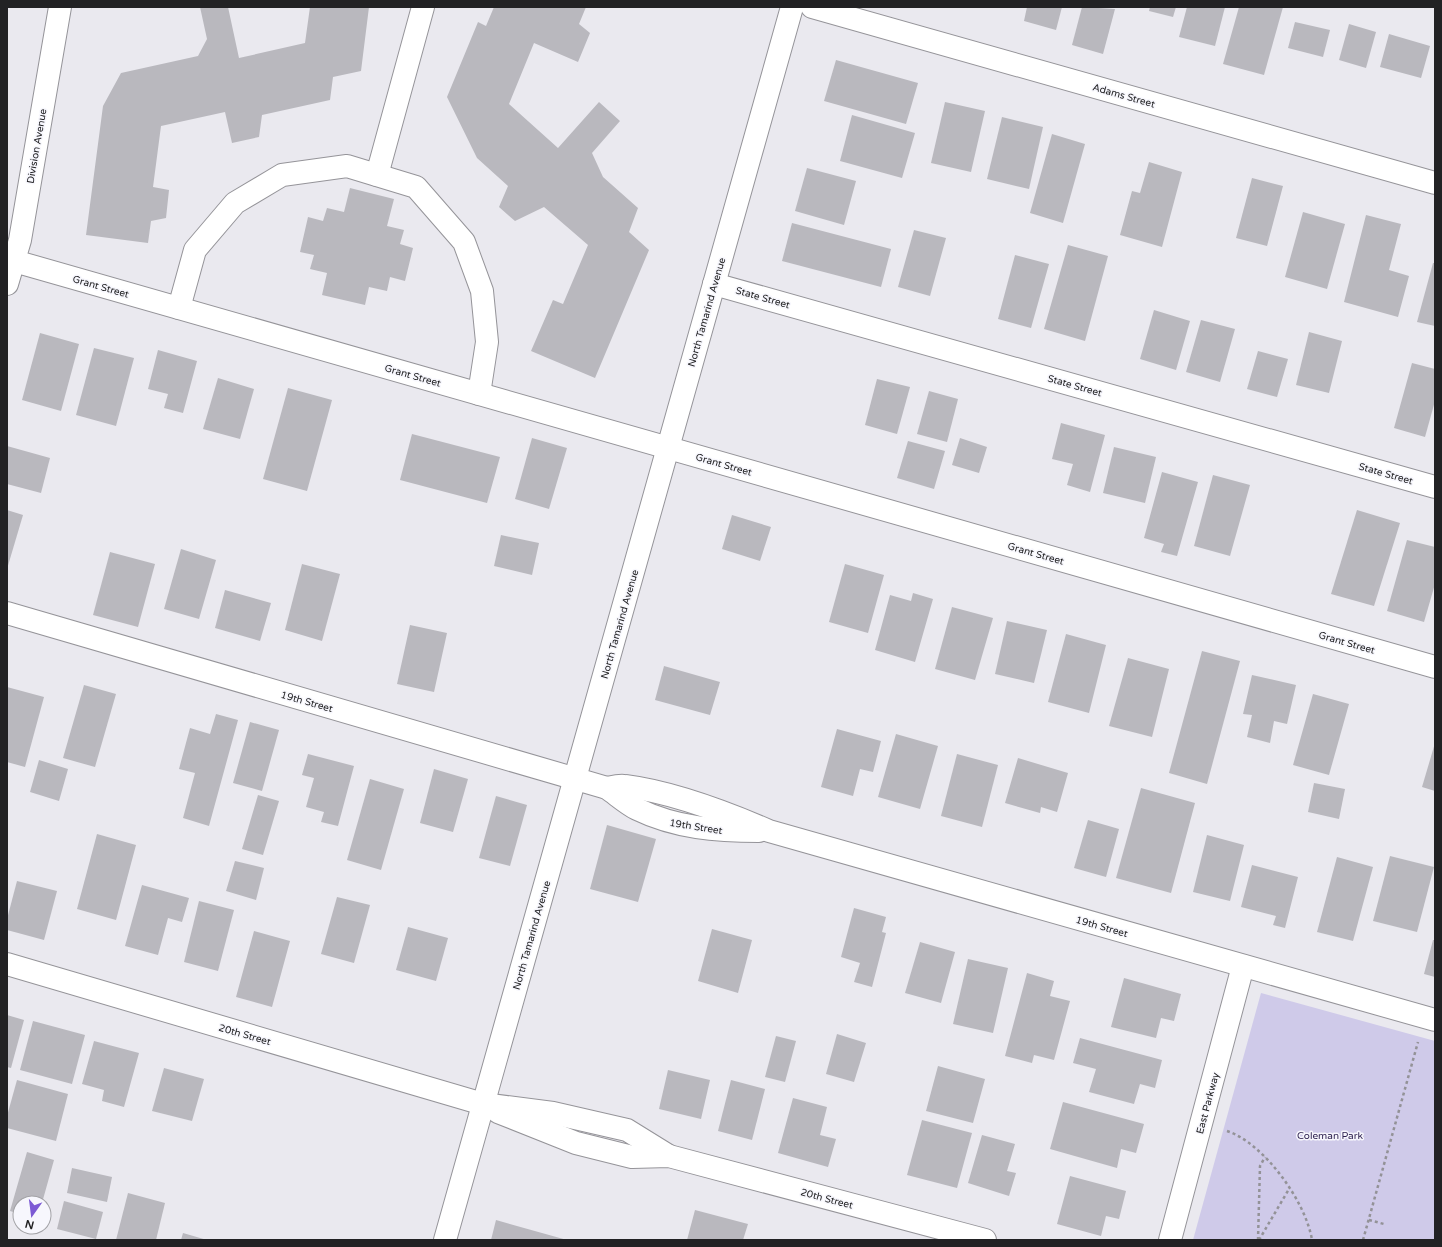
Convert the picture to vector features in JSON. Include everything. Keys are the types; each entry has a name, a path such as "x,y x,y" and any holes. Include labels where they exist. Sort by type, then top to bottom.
{"street":[{"name":"Division Avenue","path":"7,284 10,261 20,240 60,7"},
{"path":"378,175 423,7"},
{"name":"North Tamarind Avenue","path":"445,1240 792,7"},
{"name":"Adams Street","path":"812,7 1435,183"},
{"path":"179,308 195,250 235,203 282,176 347,166 416,187 464,242 482,291 487,342 479,394"},
{"name":"Grant Street","path":"10,261 1435,667"},
{"name":"State Street","path":"714,284 1435,487"},
{"name":"19th Street","path":"7,613 607,788 636,809 666,821 720,831 769,831 1435,1020"},
{"name":"20th Street","path":"7,964 483,1104 506,1117 576,1143 632,1157 669,1156 984,1240"},
{"name":"East Parkway","path":"1170,1240 1243,966"}],"path":[{"path":"1363,1240 1419,1039"},
{"path":"1227,1131 1246,1140 1277,1170 1290,1189 1310,1230 1312,1240"},
{"path":"1259,1240 1260,1166 1265,1157"},
{"path":"1259,1240 1290,1189"},
{"path":"1369,1220 1384,1224"}],"green space":[{"name":"Coleman Park","path":"1261,993 1435,1041 1435,1240 1193,1240"}],"building":[{"path":"200,7 228,7 239,58 305,43 310,7 369,7 361,71 333,77 330,100 262,115 259,137 232,143 225,112 161,126 153,187 169,190 166,218 151,221 148,243 86,235 103,106 121,73 198,56 207,39"},
{"path":"494,7 586,7 579,24 590,33 578,62 534,43 509,104 558,148 599,102 620,121 592,153 603,177 638,208 629,232 649,250 595,378 531,351 553,300 563,304 588,245 544,207 515,221 499,207 508,186 477,158 447,97 478,22 486,26"},
{"path":"1027,7 1062,7 1056,30 1024,21"},
{"path":"1082,7 1115,9 1103,54 1072,45"},
{"path":"1150,7 1176,7 1173,17 1149,11"},
{"path":"1187,7 1225,7 1215,46 1179,37"},
{"path":"1239,7 1283,7 1264,75 1223,64"},
{"path":"1295,22 1330,30 1323,57 1288,48"},
{"path":"1349,24 1376,32 1366,68 1339,60"},
{"path":"1389,34 1430,46 1421,78 1380,67"},
{"path":"836,60 918,83 906,124 824,101"},
{"path":"945,102 985,111 971,172 931,163"},
{"path":"852,115 915,133 902,178 840,161"},
{"path":"1002,117 1043,127 1029,189 987,179"},
{"path":"1052,134 1085,144 1063,223 1030,213"},
{"path":"1149,162 1182,172 1162,247 1120,235 1132,191 1140,193"},
{"path":"807,168 856,181 844,225 795,211"},
{"path":"1252,178 1283,186 1267,246 1236,238"},
{"path":"350,188 394,199 387,226 404,230 400,244 413,248 405,281 390,277 387,291 369,287 365,305 322,295 327,273 310,269 314,255 300,252 308,217 323,221 327,208 344,212"},
{"path":"1303,212 1345,224 1327,289 1285,277"},
{"path":"1366,215 1401,224 1389,270 1409,276 1398,317 1344,302"},
{"path":"792,223 891,249 881,287 782,261"},
{"path":"914,230 946,238 930,296 898,287"},
{"path":"1068,245 1108,256 1085,341 1044,329"},
{"path":"1015,255 1049,264 1031,328 998,319"},
{"path":"1433,263 1435,263 1435,326 1417,322"},
{"path":"1154,310 1190,321 1176,370 1140,359"},
{"path":"1201,320 1235,329 1220,382 1186,372"},
{"path":"1309,332 1342,341 1329,393 1296,385"},
{"path":"40,333 79,344 61,411 22,400"},
{"path":"94,348 134,358 116,426 76,415"},
{"path":"158,350 197,361 183,413 164,408 168,394 148,389"},
{"path":"1258,351 1288,359 1277,397 1247,389"},
{"path":"1412,363 1435,369 1435,401 1425,437 1394,428"},
{"path":"218,378 254,389 240,439 203,429"},
{"path":"877,379 910,387 897,434 865,425"},
{"path":"288,388 332,400 307,491 263,479"},
{"path":"929,391 958,399 947,442 917,434"},
{"path":"1061,423 1105,435 1090,492 1067,485 1073,464 1052,459"},
{"path":"412,434 500,457 487,503 400,480"},
{"path":"532,438 567,448 549,509 515,499"},
{"path":"960,438 987,447 979,473 952,465"},
{"path":"908,441 945,451 934,489 897,478"},
{"path":"7,446 50,458 41,493 7,484"},
{"path":"1114,447 1156,457 1145,503 1103,493"},
{"path":"1162,472 1198,482 1177,556 1161,552 1164,544 1144,538"},
{"path":"1213,475 1250,485 1230,556 1194,546"},
{"path":"7,510 23,515 7,569"},
{"path":"1357,510 1400,523 1374,606 1331,594"},
{"path":"732,515 771,527 760,561 722,549"},
{"path":"501,535 539,543 532,575 494,566"},
{"path":"1407,540 1435,547 1435,584 1424,622 1387,611"},
{"path":"181,549 216,560 199,619 164,609"},
{"path":"110,552 155,564 138,627 93,615"},
{"path":"302,564 340,574 322,641 285,630"},
{"path":"845,564 884,575 868,633 829,622"},
{"path":"225,590 271,603 260,641 215,628"},
{"path":"913,593 933,599 915,662 875,650 890,595 911,601"},
{"path":"952,607 993,618 975,680 935,669"},
{"path":"1007,621 1047,630 1034,683 995,674"},
{"path":"410,625 447,633 434,692 397,684"},
{"path":"1066,634 1106,645 1089,713 1048,702"},
{"path":"1202,651 1240,661 1207,784 1169,773"},
{"path":"1128,658 1169,669 1152,737 1109,726"},
{"path":"664,666 720,682 710,715 655,700"},
{"path":"1252,675 1296,685 1287,724 1274,721 1270,743 1247,737 1252,715 1243,714"},
{"path":"84,685 116,694 95,767 63,758"},
{"path":"7,687 44,697 25,767 7,762"},
{"path":"1313,694 1349,704 1329,775 1293,765"},
{"path":"216,714 238,720 209,826 183,818 195,773 179,769 190,728 210,734"},
{"path":"250,722 279,730 262,791 233,783"},
{"path":"837,729 881,741 873,772 860,769 853,796 821,787"},
{"path":"896,734 938,746 920,809 878,797"},
{"path":"1435,743 1435,791 1422,787"},
{"path":"308,754 354,766 338,826 321,822 324,812 306,807 314,778 302,775"},
{"path":"957,754 998,765 982,827 941,816"},
{"path":"1018,758 1068,773 1057,812 1041,807 1040,813 1005,803"},
{"path":"39,760 68,769 59,801 30,792"},
{"path":"434,769 468,779 453,832 420,823"},
{"path":"370,779 404,789 381,870 347,860"},
{"path":"1314,783 1345,789 1339,819 1308,812"},
{"path":"1141,788 1195,803 1171,893 1116,878"},
{"path":"258,795 279,801 263,855 242,849"},
{"path":"496,796 527,805 510,866 479,858"},
{"path":"1088,820 1119,829 1106,877 1074,868"},
{"path":"607,825 656,839 638,902 590,889"},
{"path":"97,834 136,845 116,920 77,909"},
{"path":"1207,835 1244,845 1230,901 1193,892"},
{"path":"1390,856 1434,867 1417,932 1373,921"},
{"path":"1337,857 1373,867 1353,941 1317,932"},
{"path":"235,861 264,868 256,900 226,891"},
{"path":"1252,865 1298,877 1285,928 1273,925 1276,916 1241,907"},
{"path":"17,881 57,891 44,940 7,930 7,919"},
{"path":"142,885 189,898 182,922 168,918 158,955 125,946"},
{"path":"337,897 370,905 354,963 321,954"},
{"path":"199,901 234,910 218,971 184,962"},
{"path":"854,908 886,917 882,932 886,933 872,987 854,982 860,963 841,957"},
{"path":"408,927 448,938 436,981 396,970"},
{"path":"712,929 752,940 738,993 698,981"},
{"path":"254,931 290,941 272,1007 236,997"},
{"path":"1433,940 1435,940 1435,977 1424,974"},
{"path":"920,942 955,952 941,1003 905,993"},
{"path":"968,959 1008,968 993,1033 953,1024"},
{"path":"1027,973 1054,981 1050,996 1070,1001 1054,1060 1034,1055 1032,1063 1005,1056"},
{"path":"1124,978 1181,994 1174,1021 1161,1018 1156,1038 1111,1027"},
{"path":"7,1015 24,1020 11,1068 7,1067"},
{"path":"33,1021 85,1035 72,1084 20,1070"},
{"path":"837,1034 866,1043 854,1082 826,1074"},
{"path":"776,1036 796,1041 785,1082 765,1077"},
{"path":"1080,1038 1162,1060 1155,1088 1140,1084 1134,1104 1089,1092 1096,1069 1073,1063"},
{"path":"94,1041 139,1053 124,1107 102,1101 104,1090 82,1084"},
{"path":"938,1066 985,1079 973,1123 926,1111"},
{"path":"164,1068 204,1079 192,1121 152,1111"},
{"path":"668,1070 710,1080 701,1119 659,1109"},
{"path":"17,1080 68,1094 56,1141 7,1128 7,1116"},
{"path":"731,1080 765,1089 752,1140 718,1131"},
{"path":"793,1098 827,1107 820,1135 836,1139 828,1167 778,1153"},
{"path":"1063,1102 1144,1124 1136,1153 1121,1149 1117,1168 1050,1149"},
{"path":"922,1120 972,1133 957,1188 907,1175"},
{"path":"982,1135 1015,1144 1007,1171 1016,1173 1009,1196 968,1183"},
{"path":"27,1152 54,1160 44,1195 15,1195"},
{"path":"72,1168 112,1177 107,1202 67,1193"},
{"path":"1070,1176 1126,1191 1119,1219 1106,1216 1101,1236 1057,1224"},
{"path":"128,1193 165,1203 156,1240 116,1240"},
{"path":"64,1201 103,1212 96,1239 57,1229"},
{"path":"695,1210 748,1224 743,1240 687,1240"},
{"path":"496,1220 567,1240 491,1240"},
{"path":"183,1233 207,1240 181,1240"}]}
